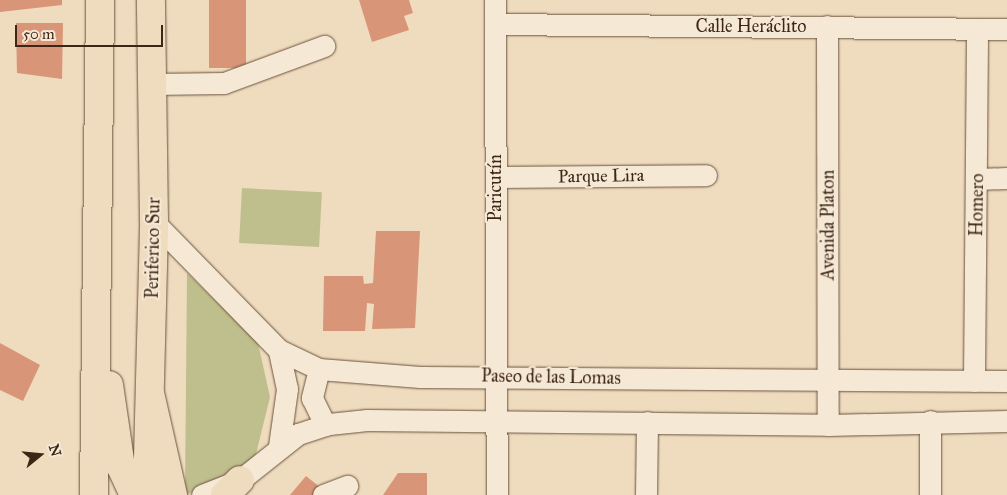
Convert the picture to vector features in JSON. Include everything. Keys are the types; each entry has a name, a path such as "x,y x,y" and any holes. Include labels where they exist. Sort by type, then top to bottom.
{"main road":[{"path":"94,495 100,0"},
{"name":"Periferico Sur","path":"146,495 154,222 151,0"},
{"path":"96,279 121,467 132,488 146,495"},
{"path":"150,393 173,495"}],"street":[{"name":"Paricutín","path":"495,0 497,495"},
{"name":"Calle Heráclito","path":"494,24 1007,29"},
{"name":"Avenida Platon","path":"827,26 828,425"},
{"name":"Homero","path":"974,381 978,29"},
{"path":"152,84 224,83 324,46"},
{"name":"Parque Lira","path":"496,177 706,175"},
{"path":"977,179 1007,178"},
{"name":"Paseo de las Lomas","path":"154,222 280,350 318,369 420,377 496,376 829,383 1007,381"},
{"path":"279,446 287,389 280,350"},
{"path":"318,369 312,398 325,425"},
{"path":"202,495 233,487 279,446 325,425 367,420 828,425 930,421 1007,421"},
{"path":"930,421 930,495"},
{"path":"646,495 647,422"},
{"path":"322,495 347,486"}],"shaded area":[{"path":"242,188 322,192 319,247 239,243"},
{"path":"187,273 258,343 270,397 256,454 244,472 185,495"}],"building":[{"path":"0,0 62,0 62,5 0,12"},
{"path":"209,0 246,0 246,68 209,68"},
{"path":"359,0 409,0 413,13 404,16 409,30 372,42"},
{"path":"16,23 63,23 62,79 17,73"},
{"path":"376,231 420,231 415,328 372,329 374,304 367,303 365,331 323,331 324,276 363,276 364,284 373,283"},
{"path":"0,343 40,365 23,401 0,390"},
{"path":"398,473 427,473 427,495 383,495"},
{"path":"306,476 321,488 315,495 290,495"}]}
